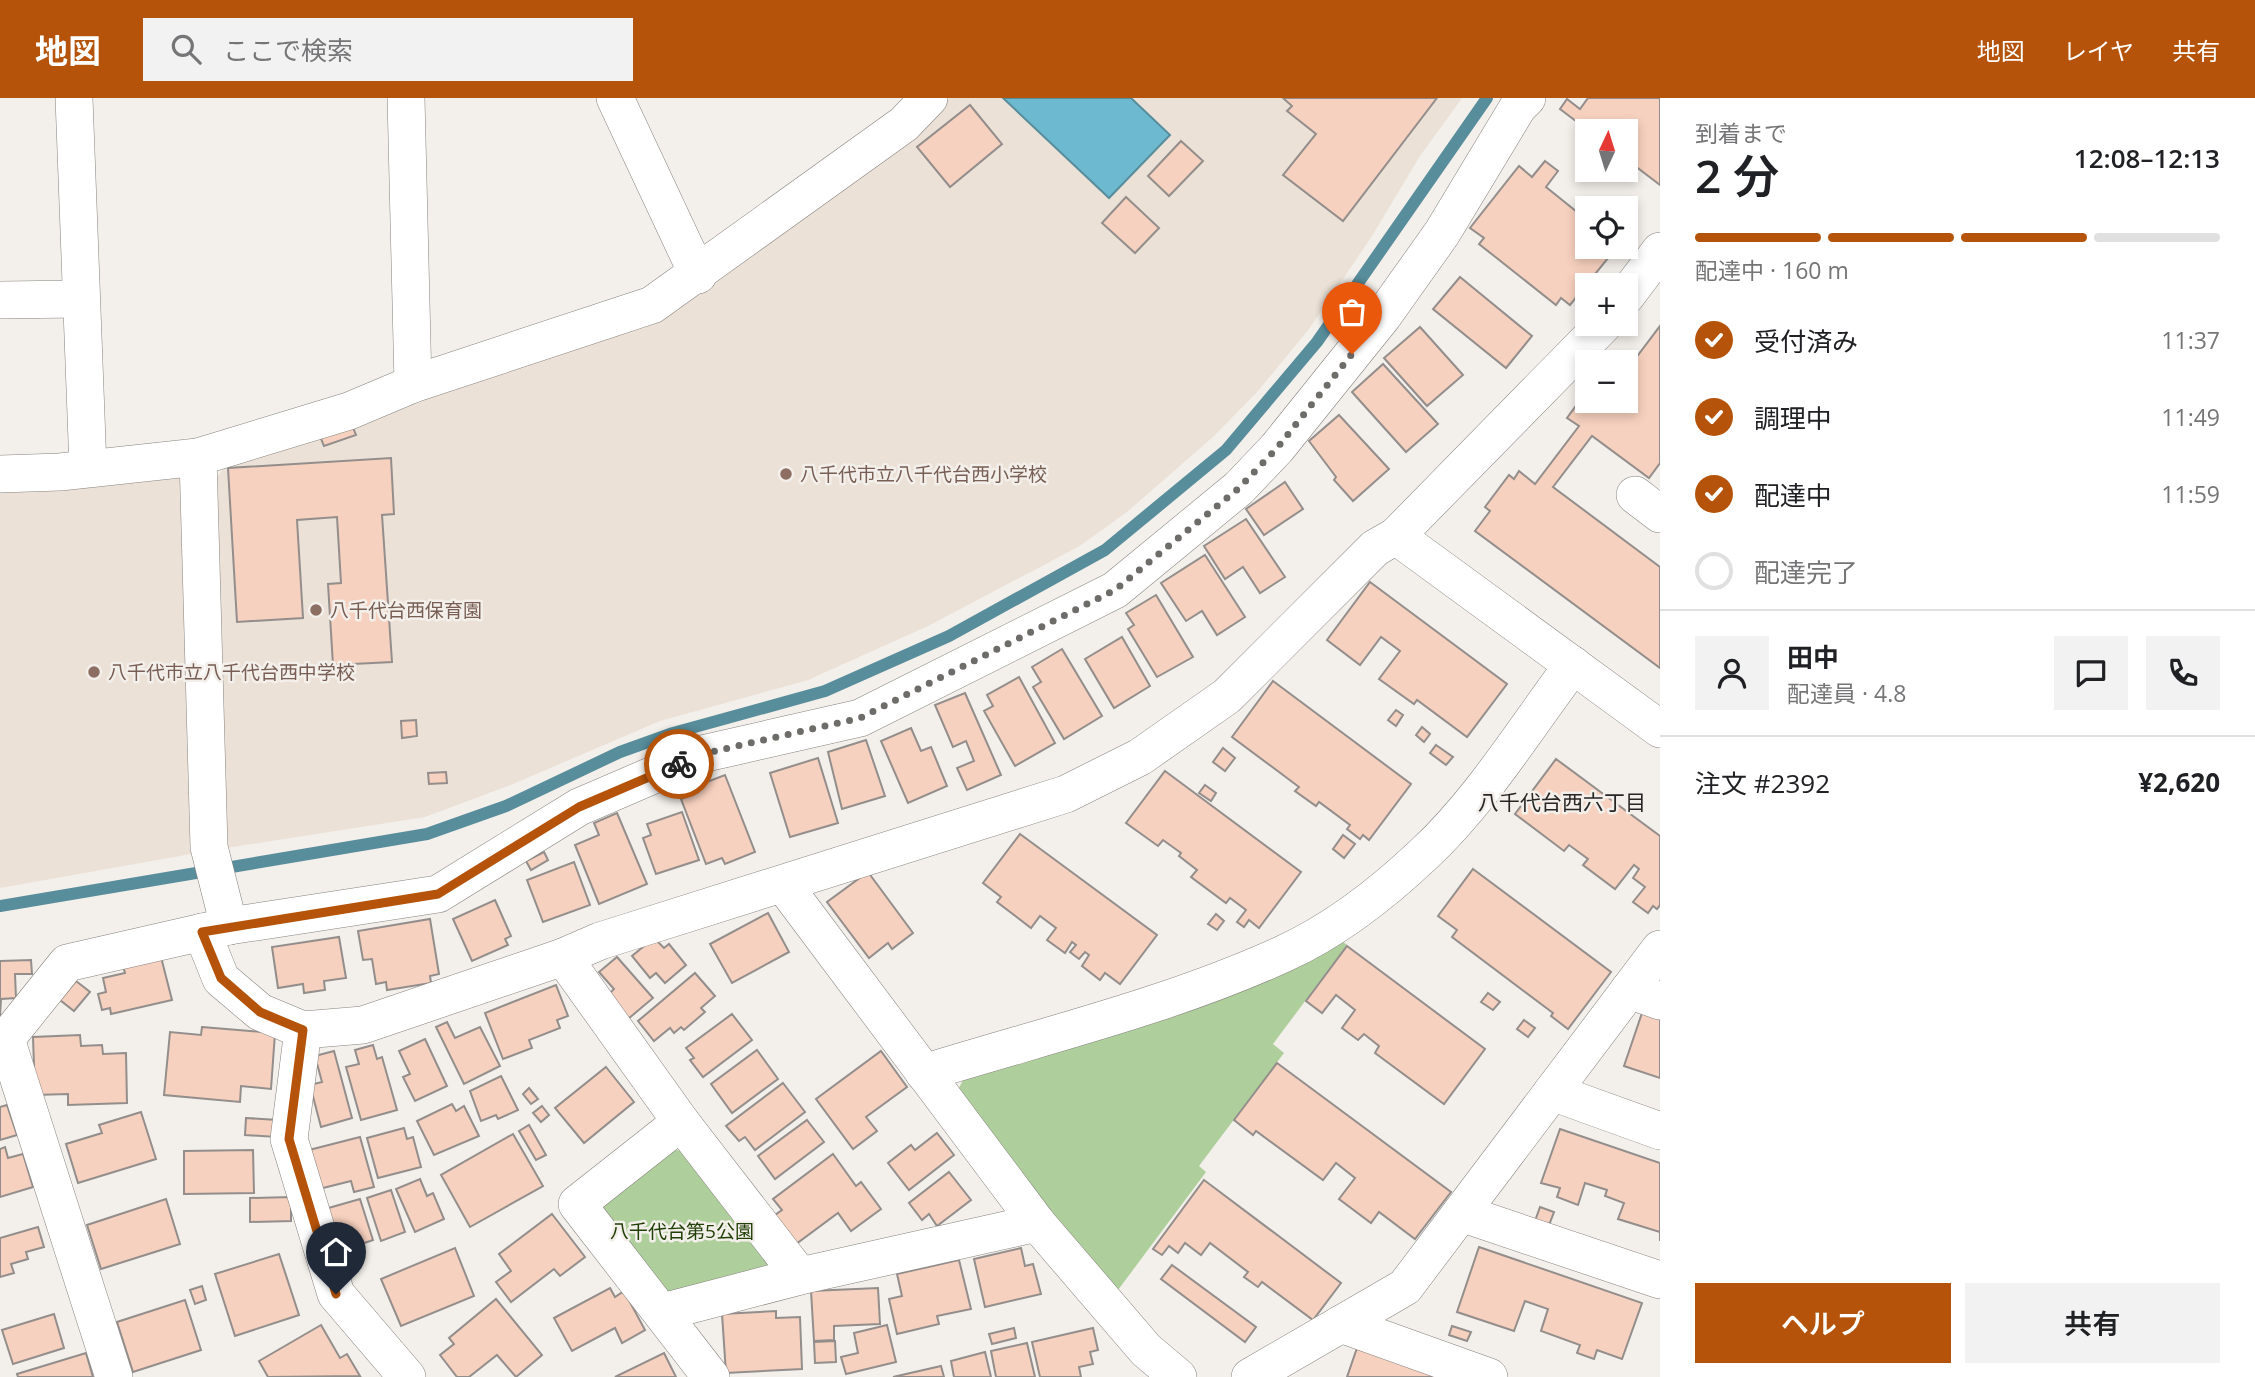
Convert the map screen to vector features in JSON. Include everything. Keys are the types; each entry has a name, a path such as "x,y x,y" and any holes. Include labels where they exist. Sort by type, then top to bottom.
{"street":[{"path":"74,98 88,468"},
{"path":"406,98 412,384"},
{"path":"615,98 698,275"},
{"path":"0,474 198,457 349,411 412,384 652,305 698,275 904,124 929,98"},
{"path":"114,1377 3,1040 67,962 216,929 438,894 579,807 702,754 860,718 1115,590 1239,488 1277,448 1383,316 1443,233 1527,98"},
{"path":"1638,280 1660,251"},
{"path":"0,300 80,299"},
{"path":"198,457 209,847 219,890 216,929 221,978 260,1012 303,1030 363,1026 563,957 600,941 1066,794 1140,757 1227,696 1375,548 1396,536 1592,336"},
{"path":"1396,536 1660,729"},
{"path":"924,1073 1181,994 1283,954 1326,930 1426,852 1468,805 1573,665"},
{"path":"783,884 1037,1223 1146,1350 1178,1377"},
{"path":"1250,1377 1405,1287 1552,1092 1644,996 1660,949"},
{"path":"563,957 681,1122 800,1276"},
{"path":"303,1030 289,1139 336,1294 407,1377"},
{"path":"1552,1092 1660,1131"},
{"path":"681,1122 577,1204 663,1312 710,1377"},
{"path":"1461,1213 1660,1280"},
{"path":"663,1312 800,1276 1037,1223"},
{"path":"1341,1324 1489,1377"}],"shaded area":[{"name":"八千代市立八千代台西小学校","path":"949,98 1462,98 1420,156 1372,236 1309,329 1258,391 1214,436 1127,512 1078,547 928,626 808,680 660,721 513,784 425,817 226,848 217,477 226,465 464,382 645,328 709,288 912,137"},
{"name":"八千代市立八千代台西中学校","path":"161,475 183,479 191,854 0,888 0,490"}],"green space":[{"path":"1338,938 1347,945 1273,1044 1284,1053 1199,1166 1206,1172 1118,1290 1053,1217 958,1090 966,1074"},
{"name":"八千代台第5公園","path":"662,1148 690,1152 775,1269 674,1298 601,1216 602,1194"}],"water":[{"path":"1003,98 1131,98 1170,135 1109,198"}],"building":[{"path":"1283,98 1437,98 1343,221 1283,175 1316,134 1287,111 1292,106"},
{"path":"1588,98 1660,98 1660,185 1638,168 1638,119 1575,120 1560,109 1567,99 1580,109"},
{"path":"970,105 1002,144 950,187 917,147"},
{"path":"1181,141 1203,161 1169,196 1148,176"},
{"path":"1545,161 1558,171 1546,187 1575,210 1575,259 1607,259 1596,273 1575,273 1575,299 1570,305 1561,298 1556,305 1479,244 1484,238 1470,228 1519,166 1532,177"},
{"path":"1126,197 1159,228 1135,253 1102,223"},
{"path":"1460,277 1532,336 1506,368 1433,309"},
{"path":"1660,326 1660,463 1649,478 1592,436 1553,487 1660,567 1660,668 1475,531 1490,511 1485,507 1509,475 1514,479 1519,471 1535,484 1579,426 1567,418 1575,407 1575,413 1638,413 1638,355"},
{"path":"1420,327 1463,375 1427,406 1384,358"},
{"path":"1383,364 1438,424 1406,452 1352,392"},
{"path":"1339,415 1389,469 1353,501 1334,480 1336,477 1309,441"},
{"path":"352,425 356,435 324,446 320,436"},
{"path":"391,458 394,514 382,515 392,662 333,665 328,584 341,583 337,517 297,520 303,618 237,622 228,468"},
{"path":"1285,482 1303,509 1264,535 1246,509"},
{"path":"1246,519 1285,577 1260,593 1243,567 1225,579 1204,546"},
{"path":"1205,555 1245,617 1217,635 1202,611 1186,621 1161,583"},
{"path":"1370,582 1507,684 1467,737 1417,700 1414,704 1379,679 1400,651 1381,637 1360,665 1327,640"},
{"path":"1156,595 1193,657 1157,677 1128,629 1134,625 1126,613"},
{"path":"1122,637 1150,686 1114,708 1085,659"},
{"path":"1062,649 1102,716 1064,739 1033,687 1041,682 1032,667"},
{"path":"1019,677 1055,743 1015,766 984,711 993,706 987,695"},
{"path":"1273,681 1411,784 1369,840 1363,835 1360,839 1347,829 1350,825 1319,802 1316,806 1295,791 1299,787 1232,737"},
{"path":"965,693 1001,775 967,790 957,768 974,761 966,741 953,747 935,705"},
{"path":"1396,710 1403,715 1396,726 1388,720"},
{"path":"416,720 417,736 402,738 401,721"},
{"path":"1422,727 1430,734 1424,742 1416,735"},
{"path":"911,728 921,751 931,747 947,786 908,803 881,741"},
{"path":"866,740 885,796 842,809 828,752"},
{"path":"1436,745 1453,757 1446,765 1430,753"},
{"path":"1223,748 1235,758 1225,771 1213,762"},
{"path":"818,758 838,823 790,837 770,773"},
{"path":"1556,759 1660,836 1660,905 1657,909 1653,906 1648,913 1633,902 1645,887 1633,878 1639,869 1634,865 1615,889 1583,865 1588,859 1569,845 1564,851 1515,814"},
{"path":"1165,771 1301,872 1259,928 1249,920 1244,927 1237,922 1246,910 1230,898 1226,903 1191,877 1197,870 1179,856 1181,853 1163,840 1158,846 1126,823"},
{"path":"446,772 447,783 429,784 428,773"},
{"path":"725,775 755,852 725,864 722,858 706,864 681,799 698,792 696,786"},
{"path":"1205,785 1216,793 1211,801 1199,793"},
{"path":"682,812 699,860 656,874 643,838 651,835 647,824"},
{"path":"617,813 647,884 599,904 575,845 599,835 594,823"},
{"path":"1020,834 1157,935 1120,984 1105,973 1100,980 1082,966 1089,955 1085,952 1079,959 1070,952 1076,945 1072,942 1065,953 1047,940 1056,928 1040,916 1031,928 997,902 1001,897 983,883"},
{"path":"1343,835 1355,844 1344,858 1333,849"},
{"path":"544,852 548,860 531,870 526,861"},
{"path":"574,862 590,905 543,922 527,880"},
{"path":"1473,869 1611,972 1568,1029 1551,1016 1553,1013 1452,937 1457,930 1438,916"},
{"path":"868,872 913,933 892,949 888,943 869,958 827,902"},
{"path":"495,900 511,936 505,939 508,945 472,961 453,919"},
{"path":"768,913 789,952 732,983 710,944"},
{"path":"1216,914 1224,921 1217,930 1208,924"},
{"path":"430,919 439,974 430,976 431,983 387,990 386,982 376,984 372,959 363,960 358,931"},
{"path":"339,937 346,978 324,981 325,990 304,993 303,984 278,988 272,947"},
{"path":"654,938 664,948 669,944 686,965 665,983 656,973 650,978 632,956"},
{"path":"1347,946 1485,1049 1444,1104 1375,1053 1379,1046 1364,1034 1358,1040 1342,1028 1355,1010 1336,995 1322,1013 1306,1001"},
{"path":"161,957 172,1000 111,1014 110,1008 102,1010 98,994 106,992 103,978 125,973 123,966"},
{"path":"617,957 653,998 628,1019 608,995 614,989 599,972"},
{"path":"31,960 32,974 15,974 16,998 1,999 0,1016 0,961"},
{"path":"695,973 715,996 701,1008 705,1012 684,1030 681,1027 674,1033 670,1028 654,1041 638,1021"},
{"path":"76,981 90,992 74,1011 60,1000"},
{"path":"556,985 568,1016 557,1020 560,1028 529,1040 532,1048 503,1059 485,1013"},
{"path":"1488,993 1500,1002 1493,1010 1481,1002"},
{"path":"1642,1013 1660,1019 1660,1078 1624,1066"},
{"path":"732,1014 752,1040 703,1077 690,1060 694,1058 686,1048"},
{"path":"1524,1020 1535,1028 1528,1037 1517,1029"},
{"path":"447,1022 455,1038 480,1027 500,1066 464,1084 436,1027"},
{"path":"202,1027 275,1033 271,1089 241,1086 240,1102 164,1095 170,1032 201,1035"},
{"path":"80,1035 81,1046 102,1045 103,1054 126,1053 127,1103 68,1105 68,1094 35,1095 33,1037"},
{"path":"425,1039 447,1086 415,1101 403,1077 410,1074 399,1051"},
{"path":"373,1045 377,1059 382,1057 397,1110 361,1120 346,1067 359,1064 355,1050"},
{"path":"757,1050 778,1079 732,1113 711,1084"},
{"path":"334,1051 352,1118 321,1127 310,1085 322,1082 315,1056"},
{"path":"881,1051 907,1087 866,1117 877,1131 853,1149 816,1099"},
{"path":"1277,1063 1451,1192 1415,1239 1379,1212 1371,1223 1339,1199 1355,1178 1336,1163 1323,1180 1256,1131 1253,1135 1234,1120"},
{"path":"606,1067 634,1102 584,1143 555,1108"},
{"path":"501,1076 518,1110 498,1119 496,1115 481,1121 470,1091"},
{"path":"783,1083 805,1112 755,1150 745,1137 739,1141 726,1126"},
{"path":"529,1088 538,1099 531,1104 523,1094"},
{"path":"452,1104 456,1111 464,1106 479,1136 434,1155 417,1121"},
{"path":"7,1105 17,1135 0,1140 0,1107"},
{"path":"542,1106 549,1115 541,1122 533,1113"},
{"path":"141,1112 156,1159 78,1183 66,1144 102,1133 99,1125"},
{"path":"246,1118 278,1120 277,1137 245,1135"},
{"path":"807,1120 824,1142 775,1179 758,1156"},
{"path":"529,1125 546,1155 536,1160 519,1131"},
{"path":"404,1128 407,1139 413,1137 421,1167 378,1178 367,1138"},
{"path":"1560,1129 1660,1163 1660,1232 1618,1219 1624,1203 1605,1196 1607,1190 1585,1183 1578,1205 1557,1197 1560,1188 1541,1183"},
{"path":"937,1133 954,1155 909,1190 888,1163 911,1145 915,1150"},
{"path":"513,1134 543,1186 470,1227 441,1175"},
{"path":"360,1137 374,1187 354,1192 351,1181 319,1189 309,1150"},
{"path":"5,1147 8,1158 23,1154 33,1187 0,1197 0,1149"},
{"path":"253,1150 254,1193 184,1194 184,1151"},
{"path":"833,1154 856,1186 861,1182 881,1209 851,1231 838,1213 796,1244 775,1215 782,1210 773,1199"},
{"path":"949,1172 971,1200 937,1226 929,1214 922,1220 909,1203"},
{"path":"420,1179 427,1196 433,1193 444,1219 415,1232 396,1189"},
{"path":"1204,1180 1341,1283 1313,1320 1262,1282 1258,1287 1244,1277 1248,1272 1210,1243 1201,1255 1185,1243 1178,1253 1169,1246 1162,1255 1153,1249"},
{"path":"391,1190 405,1232 381,1241 367,1198"},
{"path":"291,1197 291,1221 250,1222 250,1198"},
{"path":"166,1199 180,1244 101,1269 87,1225"},
{"path":"360,1199 373,1240 347,1249 342,1232 333,1235 325,1209"},
{"path":"1540,1207 1554,1212 1549,1225 1535,1221"},
{"path":"552,1214 585,1257 560,1276 554,1269 511,1302 496,1282 511,1271 499,1254"},
{"path":"38,1227 44,1247 26,1252 28,1259 11,1264 14,1273 0,1277 0,1238"},
{"path":"1479,1247 1642,1303 1622,1359 1597,1350 1594,1359 1577,1353 1580,1345 1541,1331 1548,1309 1525,1301 1514,1331 1457,1312"},
{"path":"455,1248 474,1296 401,1326 381,1279"},
{"path":"1021,1248 1025,1266 1033,1264 1041,1294 985,1307 974,1259"},
{"path":"279,1254 299,1315 235,1336 215,1274"},
{"path":"959,1260 971,1309 937,1316 939,1324 897,1334 889,1299 902,1296 897,1274"},
{"path":"1172,1265 1256,1327 1245,1342 1161,1279"},
{"path":"202,1286 206,1300 195,1304 190,1290"},
{"path":"610,1288 615,1297 624,1291 645,1330 622,1343 615,1328 572,1351 554,1318"},
{"path":"878,1288 880,1324 834,1326 834,1340 814,1341 811,1291"},
{"path":"496,1299 542,1355 516,1377 497,1355 469,1377 457,1377 440,1355 454,1344 449,1338"},
{"path":"185,1300 201,1350 133,1372 117,1322"},
{"path":"776,1311 776,1318 800,1317 802,1369 726,1373 722,1314"},
{"path":"54,1314 64,1348 13,1364 2,1330"},
{"path":"321,1325 340,1358 347,1354 360,1376 268,1377 259,1361"},
{"path":"887,1325 896,1362 846,1374 841,1357 858,1353 854,1333"},
{"path":"1452,1326 1471,1332 1467,1341 1449,1335"},
{"path":"1014,1328 1016,1338 992,1344 989,1334"},
{"path":"1093,1328 1098,1350 1090,1352 1093,1364 1079,1367 1081,1377 1040,1377 1032,1342"},
{"path":"835,1341 836,1362 815,1363 814,1342"},
{"path":"1027,1343 1035,1377 996,1377 991,1351"},
{"path":"1357,1348 1440,1377 1347,1377"},
{"path":"985,1352 991,1377 954,1377 951,1361"},
{"path":"86,1353 93,1377 18,1377 17,1374"},
{"path":"664,1353 676,1377 615,1377"},
{"path":"941,1366 944,1377 893,1377"}],"waterway":[{"path":"0,906 427,834 506,806 620,752 673,733 825,691 949,636 1105,550 1226,450 1317,342 1487,98"}],"way so far":[{"path":"679,764 702,754 860,718 1115,590 1239,488 1277,448 1352,354"}],"place":[{"name":"八千代市立八千代台西小学校","path":"786,474"},
{"name":"八千代台西保育園","path":"316,610"},
{"name":"八千代市立八千代台西中学校","path":"94,672"}],"district":[{"name":"八千代台西六丁目","path":"1562,802"}],"route":[{"path":"336,1294 289,1139 303,1030 260,1012 221,978 202,932 438,894 579,807 679,764"}]}
